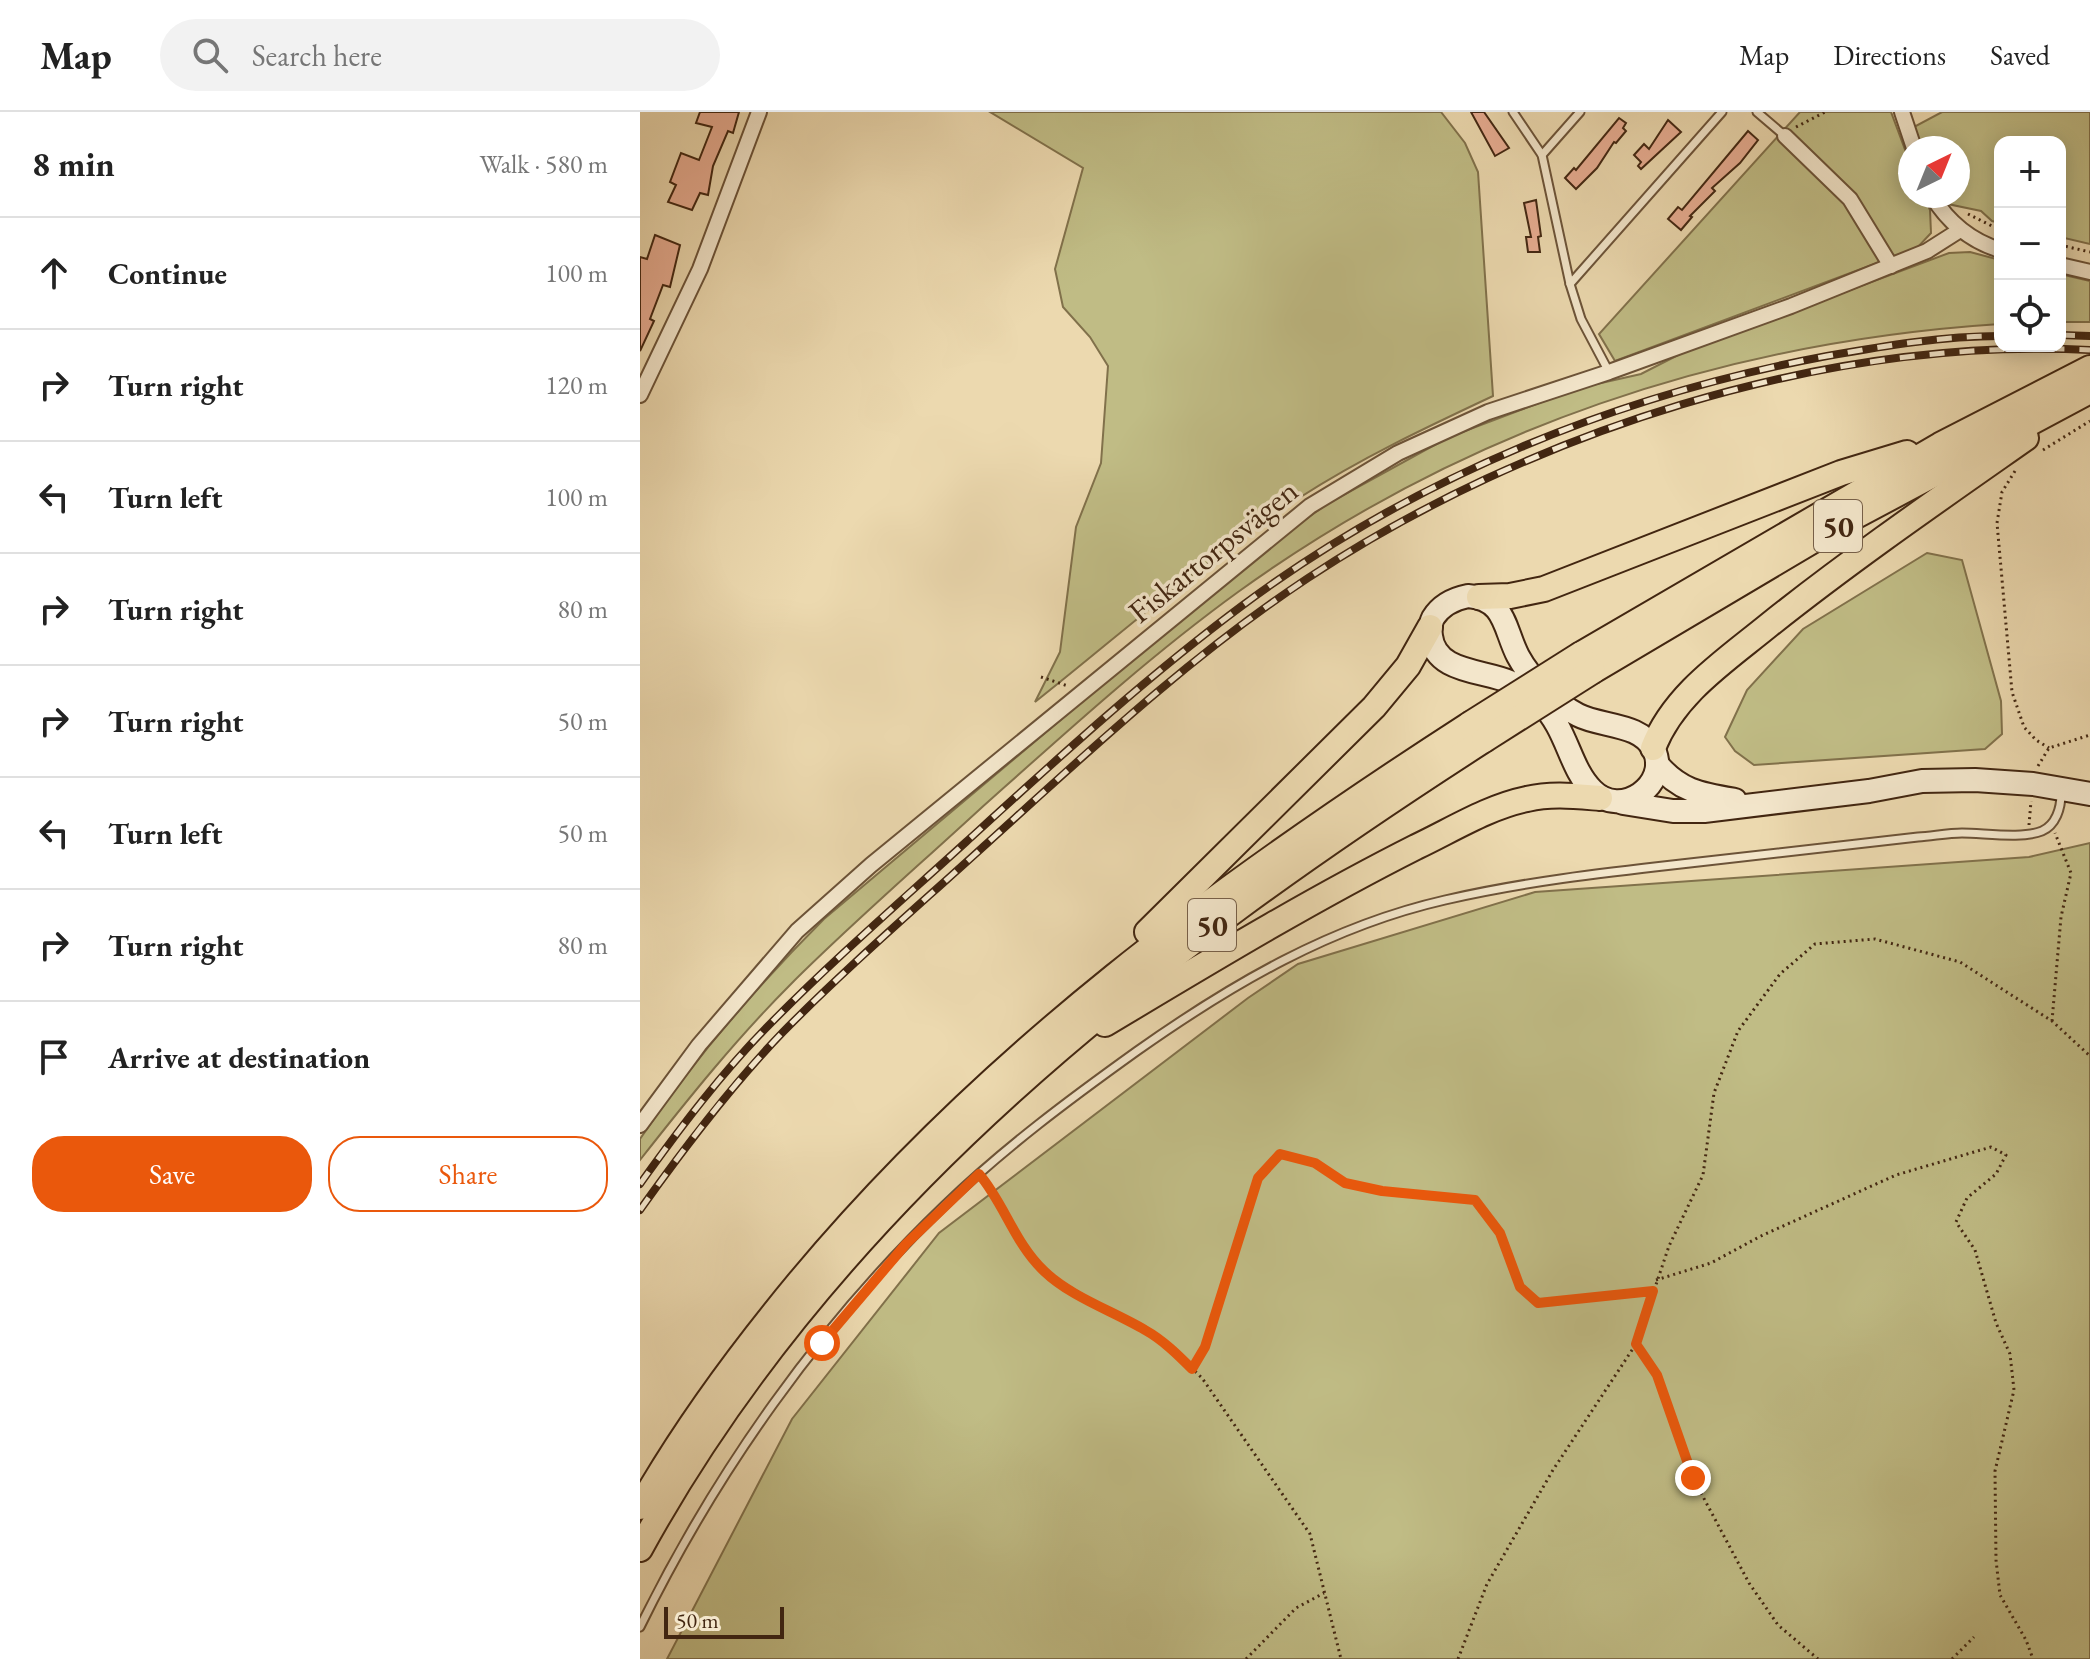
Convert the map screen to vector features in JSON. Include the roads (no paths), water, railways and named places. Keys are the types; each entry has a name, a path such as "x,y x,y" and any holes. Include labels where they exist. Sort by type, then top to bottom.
{"highway":[{"name":"50","path":"640,1507 705,1403 825,1251 950,1119 1066,1014 1139,955 1245,875 1940,445 2090,368"},
{"name":"50","path":"1587,663 2090,392"},
{"name":"50","path":"1655,756 1659,732 1675,707 1739,650 1828,579 2090,392"},
{"path":"1479,597 1510,596 1544,589 1841,473 1940,445"},
{"path":"1066,1014 1374,707 1408,666 1430,627"},
{"name":"50","path":"640,1549 694,1456 790,1325 906,1192 964,1134 1041,1063 1141,979 1257,892 1392,799 1477,732"},
{"path":"1041,1063 1293,913 1489,812 1524,799 1546,795 1611,800"}],"main road":[{"path":"1755,803 1686,790 1669,778 1639,735 1579,716 1551,695 1527,671 1501,614 1493,604 1479,597 1456,599 1444,605 1435,616 1430,627 1431,641 1444,660 1456,667 1507,680 1539,702 1556,721 1582,778 1611,800 1673,811 1704,811 1869,791 1922,781 1975,780 2061,795 2090,794"},
{"path":"1611,800 1644,790 1655,756"},
{"path":"2061,795 2090,807"}],"street":[{"path":"640,395 700,269 759,112"},
{"path":"1902,112 1910,136"},
{"path":"1785,136 1850,199 1891,266"},
{"path":"1942,208 1960,230 1994,247"},
{"name":"Fiskartorpsvägen","path":"640,1125 699,1045 797,931 871,865 1310,506 1398,453 1488,412 1764,316 1927,251 1960,230"},
{"path":"2066,266 2090,272"}],"lane":[{"path":"1513,112 1542,155 1570,284 1581,319 1609,372"},
{"path":"1542,155 1580,112"},
{"path":"1570,284 1722,112"},
{"path":"1757,112 1785,136"},
{"path":"640,1627 696,1522 744,1444 906,1244 979,1174 1068,1101 1226,992 1332,935 1374,920 1518,884 1957,833 2028,834 2049,827 2055,818 2061,795"}],"railway":[{"path":"2066,335 2090,336"},
{"path":"640,1184 735,1061 843,954 1136,690 1243,605 1309,559 1448,480 1521,447 1672,393 1827,356 1891,345 1994,336"},
{"path":"640,1210 744,1074 807,1008 882,938 1181,672 1264,608 1394,526 1486,479 1582,438 1682,404 1784,378 1886,360 1989,350 2090,350"}]}
